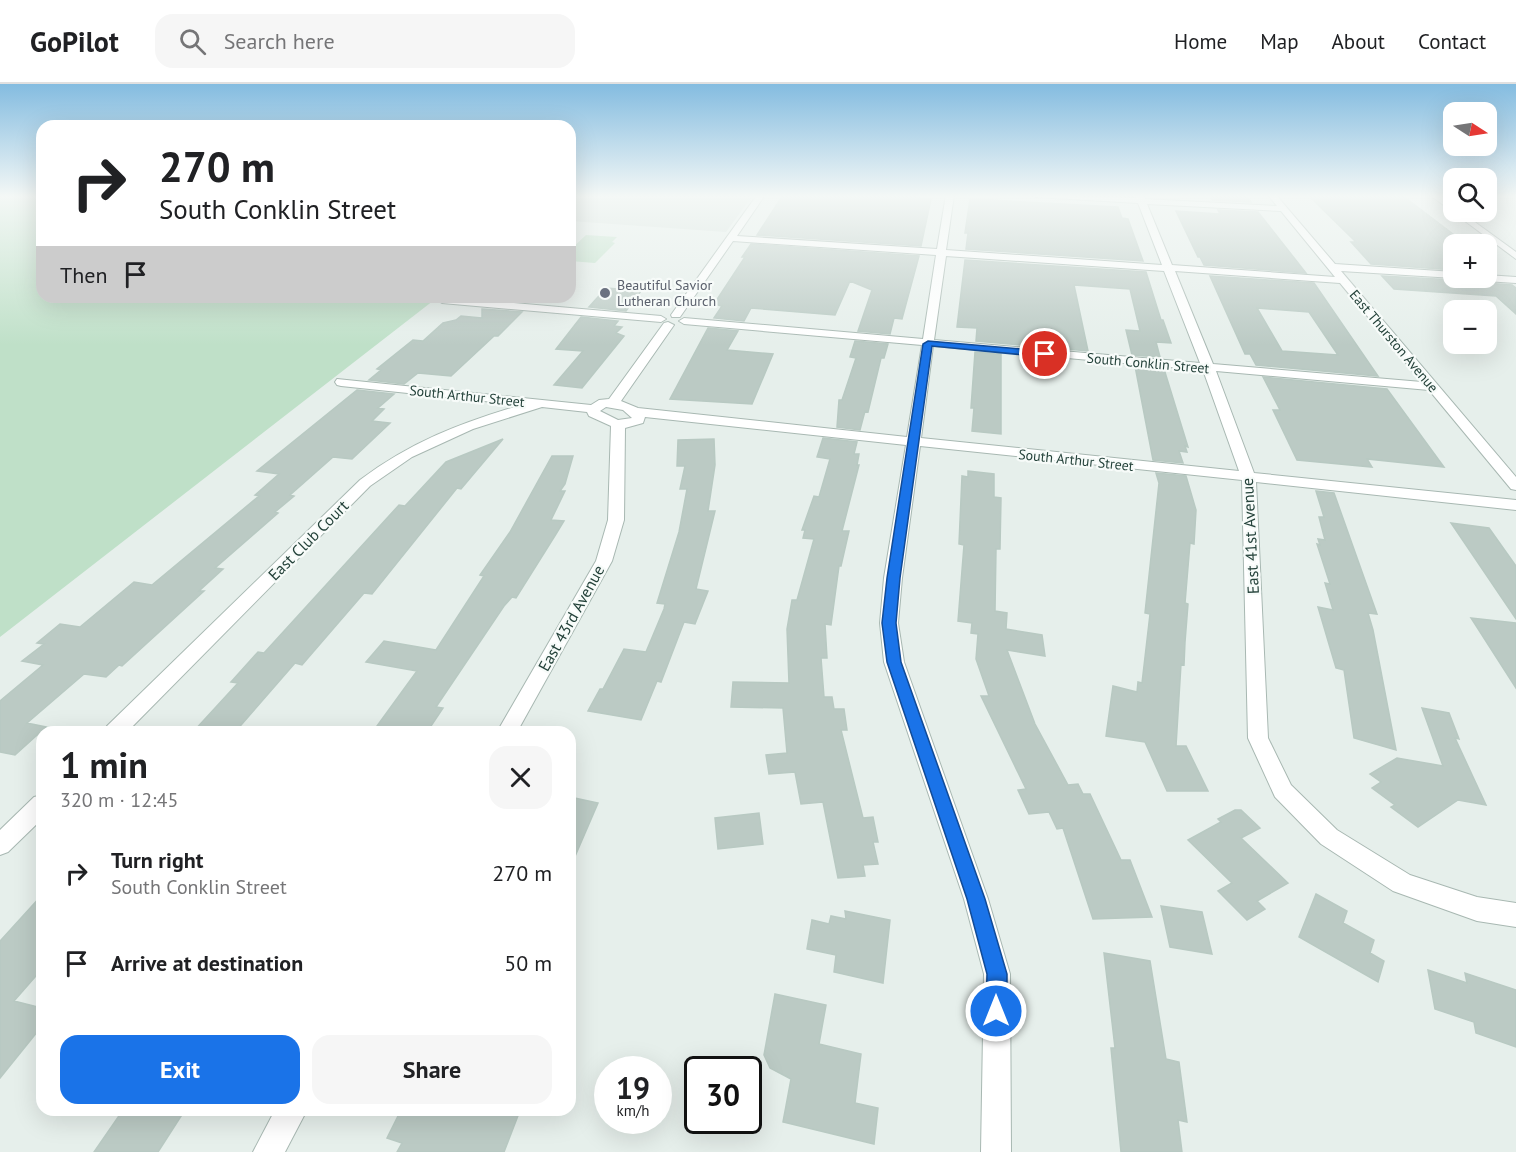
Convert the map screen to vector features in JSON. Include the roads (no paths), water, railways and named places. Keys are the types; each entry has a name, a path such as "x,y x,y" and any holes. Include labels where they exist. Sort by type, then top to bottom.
{"street":[{"path":"636,412 639,416 638,420 618,425 609,422 593,409 604,403 613,403 725,245"},
{"path":"826,245 1342,280"},
{"path":"942,245 893,578 889,623 894,662 976,899 997,974 996,1152"},
{"name":"East 41st Avenue","path":"1159,245 1249,479 1258,738 1283,791 1329,837 1402,883 1478,909 1516,915"},
{"name":"East Thurston Avenue","path":"1313,245 1516,486"},
{"path":"1501,245 1516,256"},
{"path":"1331,267 1443,274"},
{"path":"1497,279 1516,280"},
{"name":"South Conklin Street","path":"476,303 1433,387"},
{"name":"South Arthur Street","path":"341,382 593,409"},
{"name":"South Arthur Street","path":"613,403 636,412 1516,506"},
{"name":"East Club Court","path":"120,726 365,483 392,461 441,435 539,404"},
{"name":"East 43rd Avenue","path":"510,726 604,561 616,520 618,425"},
{"path":"0,845 36,810"},
{"path":"268,1152 288,1116"}],"place":[{"name":"Beautiful Savior Lutheran Church","path":"605,293"}]}
